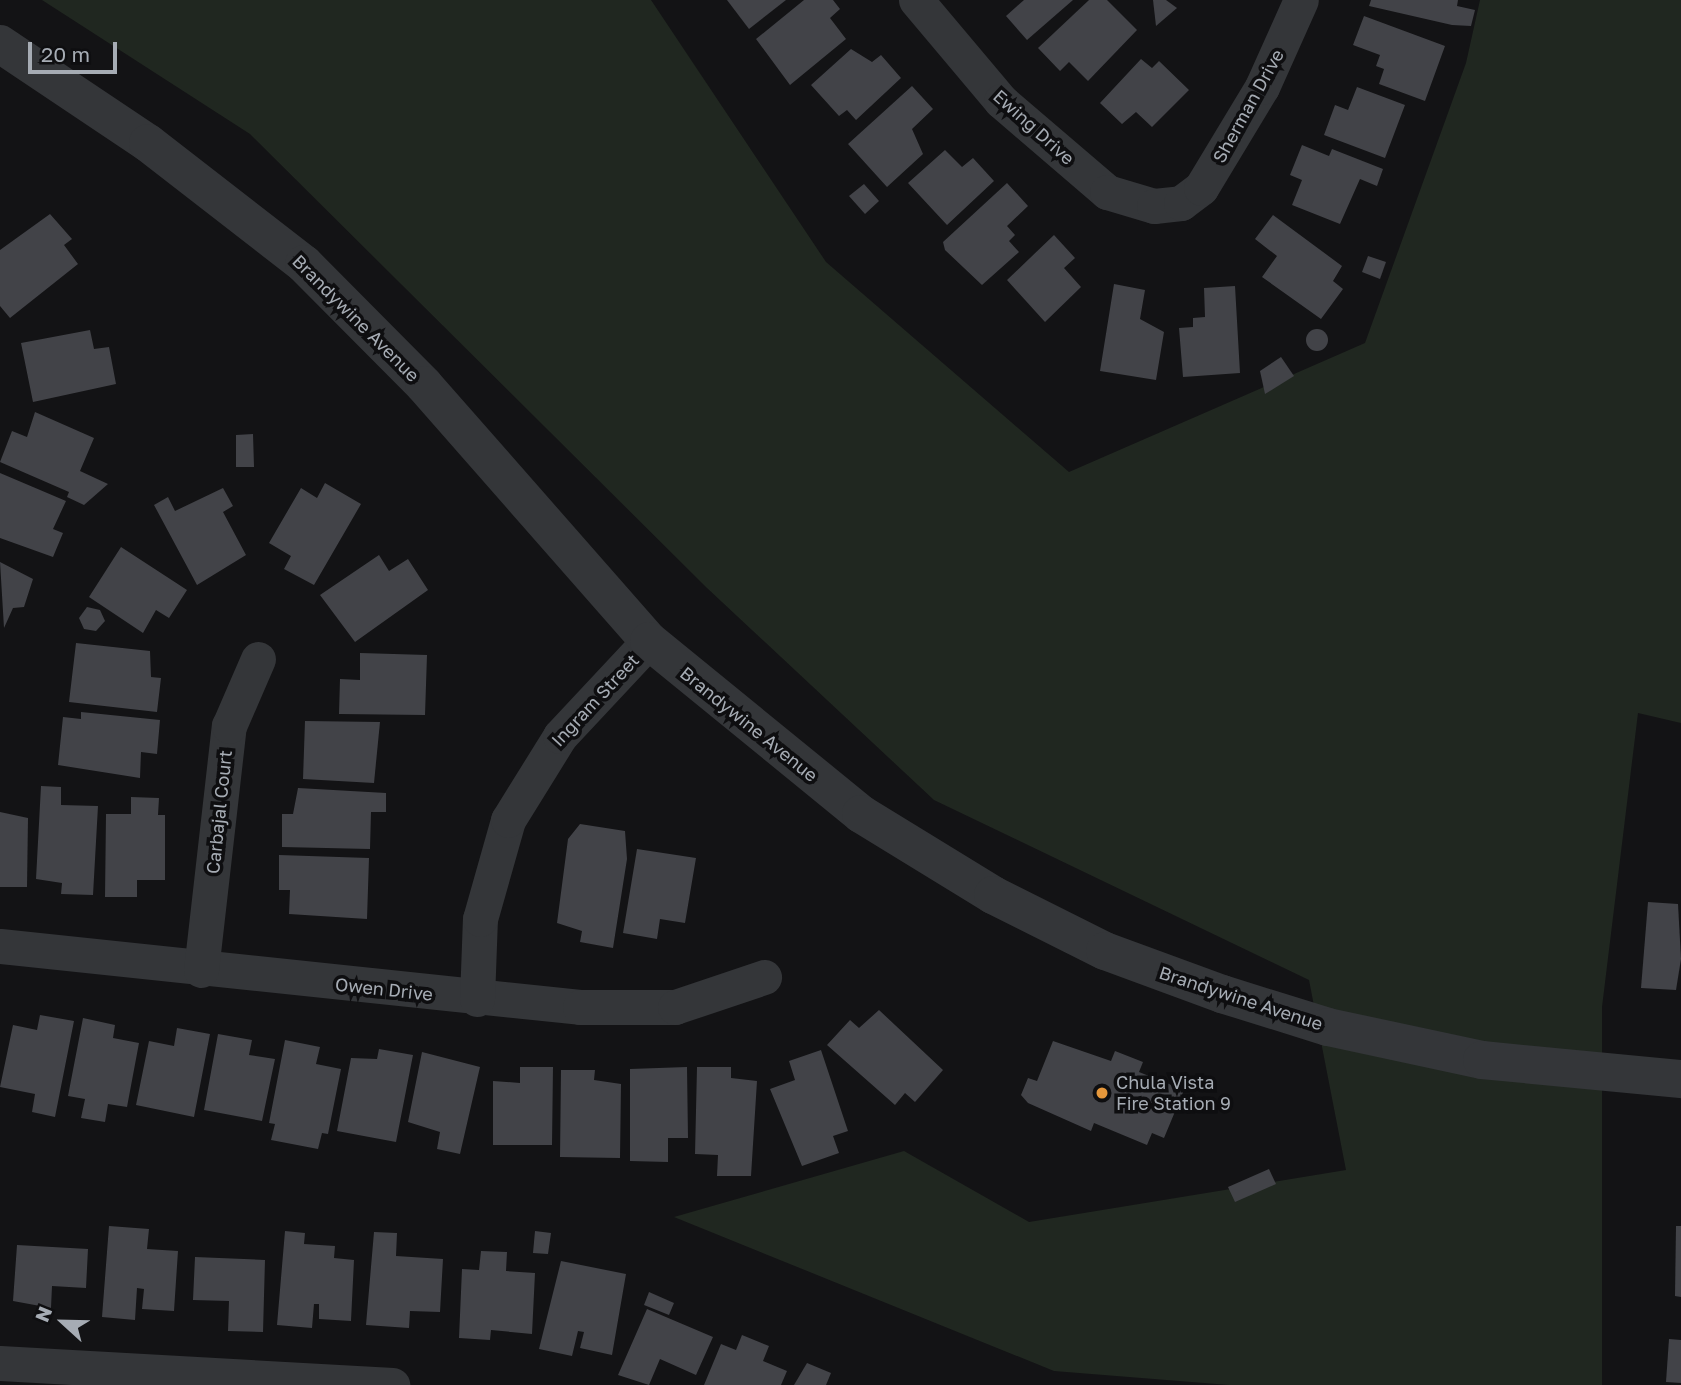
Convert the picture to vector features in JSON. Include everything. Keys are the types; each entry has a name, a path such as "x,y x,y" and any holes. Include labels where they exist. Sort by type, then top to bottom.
{"street":[{"name":"Ewing Drive","path":"916,0 1002,101 1107,192 1154,206 1181,203"},
{"name":"Sherman Drive","path":"1181,203 1201,188 1262,87 1301,0"},
{"name":"Brandywine Avenue","path":"0,44 148,143 304,264 424,385 649,641 861,814 993,895 1105,951 1222,995 1405,1045 1482,1060 1681,1079"},
{"name":"Ingram Street","path":"477,999 480,919 508,820 560,736 649,641"},
{"name":"Carbajal Court","path":"201,970 229,726 258,659"},
{"name":"Owen Drive","path":"0,946 477,999 675,1007 764,977"},
{"path":"0,1363 206,1380 393,1385"}],"shaded area":[{"path":"42,0 651,0 826,262 1069,472 1365,343 1466,63 1480,0 1681,0 1681,723 1638,713 1602,1007 1602,1385 1229,1385 1054,1371 674,1217 904,1151 1029,1222 1346,1170 1309,980 934,800 707,588 250,134"}],"building":[{"path":"727,0 786,0 749,29"},
{"path":"804,0 833,0 840,9 830,18 846,39 790,85 756,39"},
{"path":"1024,0 1073,0 1027,40 1006,16"},
{"path":"1089,0 1107,0 1137,30 1088,81 1069,62 1060,71 1038,48"},
{"path":"1153,0 1166,0 1177,8 1156,26"},
{"path":"1371,0 1458,0 1457,6 1475,10 1471,26 1452,25 1369,6"},
{"path":"1364,16 1445,46 1425,101 1379,84 1384,69 1376,66 1380,55 1353,45"},
{"path":"851,49 872,62 881,55 901,78 856,120 847,110 839,116 811,85"},
{"path":"1141,59 1152,68 1159,61 1189,90 1152,127 1136,112 1122,124 1100,103"},
{"path":"912,86 933,109 912,129 923,154 887,187 848,144"},
{"path":"1357,87 1405,105 1385,158 1324,135 1335,105 1348,110"},
{"path":"1302,145 1329,156 1332,149 1383,169 1377,186 1360,179 1340,224 1292,205 1302,180 1290,175"},
{"path":"945,150 962,167 973,158 994,181 947,225 908,183"},
{"path":"1007,183 1028,206 1007,226 1015,235 1009,241 1019,252 982,285 945,250 943,242"},
{"path":"864,184 879,201 865,214 849,196"},
{"path":"50,214 72,239 64,245 78,264 10,318 0,306 0,250"},
{"path":"1273,215 1342,266 1333,281 1343,289 1321,319 1262,277 1277,256 1255,239"},
{"path":"1054,235 1075,258 1064,268 1081,287 1045,322 1007,280"},
{"path":"1368,256 1386,262 1380,279 1362,272"},
{"path":"1114,284 1145,290 1140,319 1164,332 1156,380 1100,371"},
{"path":"1235,286 1240,373 1183,377 1179,328 1193,327 1193,318 1205,317 1204,288"},
{"path":"1317,329 1325,332 1328,340 1325,348 1317,351 1309,348 1306,340 1309,332"},
{"path":"90,330 94,349 109,347 116,384 33,402 21,343"},
{"path":"1281,357 1294,376 1265,394 1260,371"},
{"path":"35,412 94,438 80,471 108,484 84,505 67,497 69,492 0,462 12,431 27,437"},
{"path":"253,434 254,467 236,467 236,435"},
{"path":"0,473 66,501 53,529 63,533 53,557 0,538"},
{"path":"325,483 361,504 314,585 284,569 291,556 269,543 301,488 317,498"},
{"path":"223,488 233,506 223,512 246,555 197,585 154,505 168,497 175,511"},
{"path":"121,547 187,590 169,618 156,610 143,633 89,597"},
{"path":"379,555 389,571 408,559 428,590 355,642 320,595"},
{"path":"0,562 33,579 24,607 13,608 4,628"},
{"path":"87,607 100,610 105,621 96,631 84,629 79,618"},
{"path":"76,643 150,651 151,677 161,678 157,712 69,702"},
{"path":"360,653 427,655 425,715 339,714 340,679 360,680"},
{"path":"81,712 160,720 157,754 141,752 140,778 58,765 63,717 81,719"},
{"path":"305,721 380,722 374,783 303,779"},
{"path":"41,786 61,787 61,805 98,806 93,895 61,894 62,883 36,879"},
{"path":"298,788 386,793 386,812 371,812 370,849 282,847 282,814 293,814"},
{"path":"131,797 159,798 158,815 165,815 165,880 137,880 137,897 105,897 106,814 131,814"},
{"path":"0,812 28,818 27,887 0,887"},
{"path":"580,824 625,831 627,859 613,948 580,942 582,931 557,923 568,839"},
{"path":"637,849 696,858 685,923 660,919 657,939 623,933"},
{"path":"279,855 369,858 367,919 289,914 290,890 279,890"},
{"path":"1648,902 1678,904 1681,959 1676,990 1641,988"},
{"path":"879,1010 943,1070 915,1102 905,1093 895,1105 827,1045 850,1020 859,1028"},
{"path":"40,1015 74,1021 55,1117 32,1112 35,1094 0,1087 13,1025 37,1030"},
{"path":"83,1018 115,1025 113,1038 139,1043 127,1107 108,1104 105,1122 81,1118 85,1099 68,1096"},
{"path":"177,1028 210,1034 194,1117 136,1105 149,1041 174,1046"},
{"path":"218,1034 252,1040 249,1055 275,1059 262,1121 204,1110"},
{"path":"285,1040 320,1047 316,1064 341,1069 328,1134 322,1133 318,1149 271,1140 275,1124 269,1123"},
{"name":"Chula Vista Fire Station 9","path":"1053,1041 1111,1061 1115,1051 1143,1062 1139,1072 1184,1090 1164,1138 1152,1133 1147,1145 1094,1123 1091,1131 1028,1103 1021,1095 1028,1078 1037,1081"},
{"path":"379,1049 413,1055 396,1142 337,1131 351,1058 377,1059"},
{"path":"821,1050 848,1131 833,1136 839,1153 802,1166 770,1089 795,1080 789,1061"},
{"path":"422,1052 480,1067 460,1154 437,1149 440,1132 408,1122"},
{"path":"520,1067 553,1067 552,1145 493,1145 493,1081 520,1083"},
{"path":"687,1067 688,1138 668,1138 668,1162 630,1161 630,1069"},
{"path":"697,1067 731,1067 731,1078 757,1081 751,1176 717,1176 718,1155 695,1154"},
{"path":"561,1070 595,1070 594,1080 621,1084 620,1158 560,1157"},
{"path":"1269,1169 1276,1184 1235,1202 1228,1187"},
{"path":"109,1226 149,1229 147,1249 178,1251 174,1311 142,1309 144,1289 137,1288 135,1320 102,1317"},
{"path":"1676,1226 1681,1226 1681,1297 1675,1296"},
{"path":"285,1231 305,1233 304,1244 335,1246 334,1258 354,1260 351,1321 319,1319 319,1304 314,1304 312,1328 277,1325"},
{"path":"535,1231 551,1233 548,1254 533,1253"},
{"path":"374,1232 397,1233 396,1256 443,1259 440,1312 410,1311 409,1328 366,1325"},
{"path":"17,1245 88,1249 86,1288 52,1286 51,1308 13,1301"},
{"path":"481,1251 507,1252 506,1271 535,1273 532,1334 491,1330 490,1340 459,1338 462,1269 479,1270"},
{"path":"195,1257 265,1260 263,1332 228,1331 229,1301 193,1300"},
{"path":"561,1261 626,1274 612,1355 580,1348 584,1332 578,1331 572,1356 539,1349"},
{"path":"649,1292 674,1303 669,1315 644,1305"},
{"path":"647,1309 713,1337 696,1375 660,1359 649,1385 618,1375"},
{"path":"742,1335 769,1346 763,1361 787,1371 781,1385 704,1385 721,1344 736,1350"},
{"path":"1669,1339 1681,1340 1681,1383 1666,1382"},
{"path":"807,1363 831,1373 826,1385 794,1385"}],"place":[{"name":"Chula Vista Fire Station 9","path":"1102,1093"}]}
